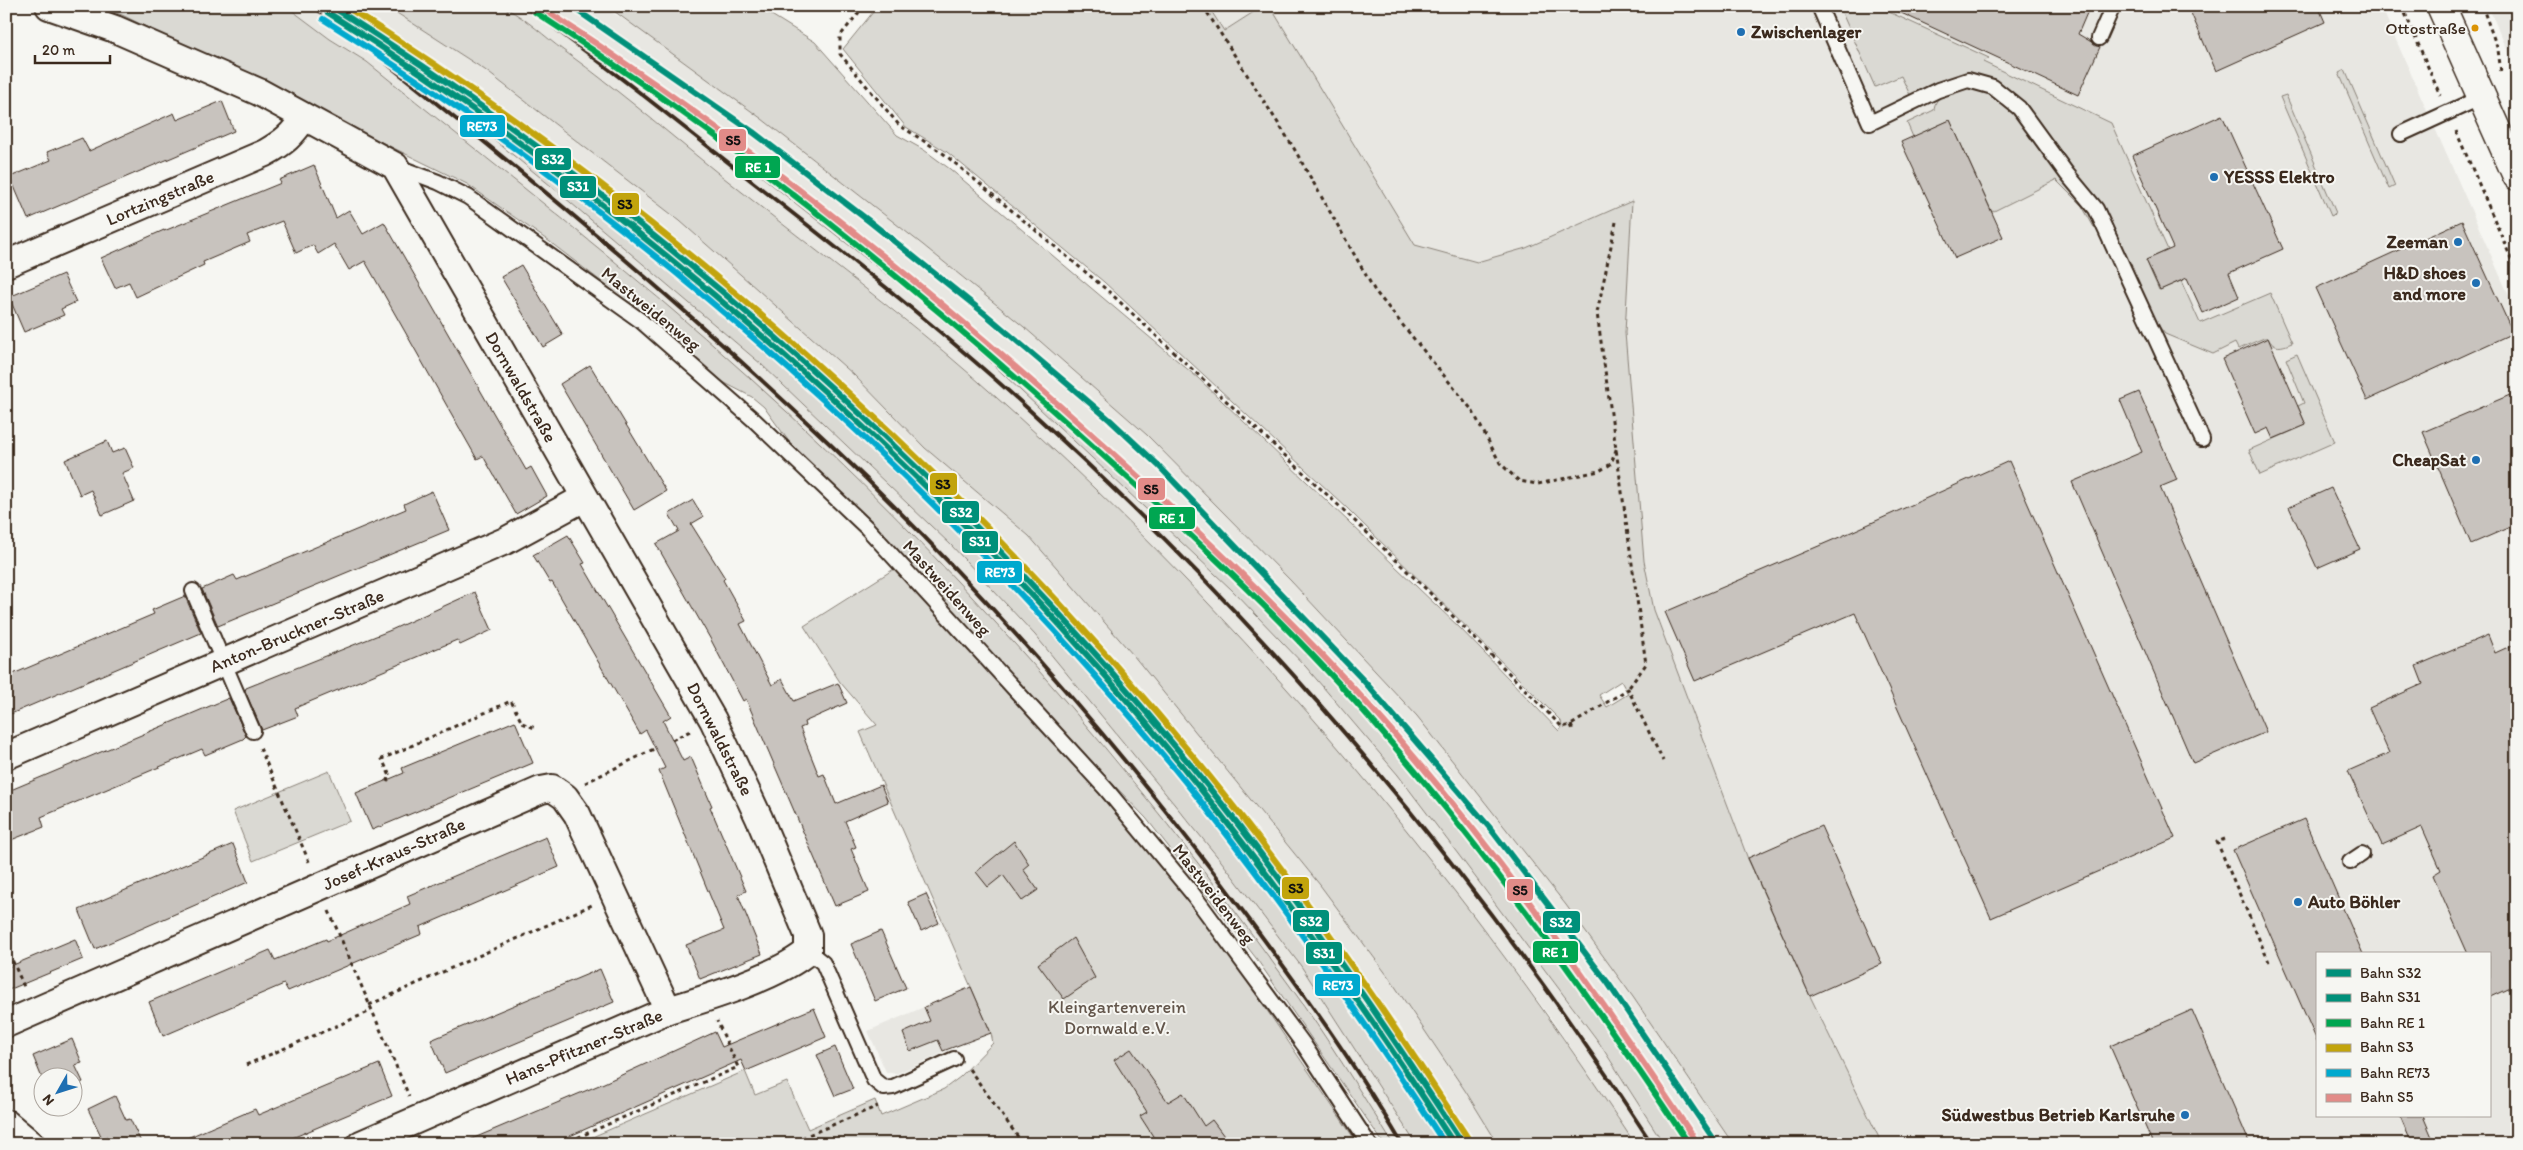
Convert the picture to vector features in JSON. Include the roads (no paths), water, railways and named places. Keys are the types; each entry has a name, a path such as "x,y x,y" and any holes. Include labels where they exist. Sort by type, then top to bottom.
{"main road":[{"path":"2441,6 2516,174"}],"street":[{"path":"49,6 115,28 258,92 395,166"},
{"name":"Lortzingstraße","path":"6,264 265,153 284,142 295,132 304,118"},
{"name":"Dornwaldstraße","path":"395,166 713,720 759,818 808,935 808,951"},
{"name":"Anton-Bruckner-Straße","path":"6,756 505,541 584,498"},
{"name":"Josef-Kraus-Straße","path":"6,1024 541,790 552,788 565,797 577,814 668,1010"},
{"name":"Hans-Pfitzner-Straße","path":"361,1144 668,1010 707,998 795,962 808,951"},
{"path":"6,1123 31,1144"}],"lane":[{"path":"1819,6 1870,123 1938,90 1968,80 1994,87 2019,108 2067,174 2096,209 2202,439"},
{"path":"2099,38 2113,6"},
{"path":"2401,134 2482,97"},
{"name":"Mastweidenweg","path":"395,166 438,182 468,197 572,269 641,321 755,421 868,528 1106,789 1192,893 1304,1045 1369,1144"},
{"path":"193,591 253,731"},
{"path":"808,951 823,963 874,1080 884,1088 893,1087 954,1059"}],"railway":[{"path":"313,6 512,164 641,273 767,385 882,494 934,547 1034,655 1176,824 1315,1010 1360,1076 1402,1144"},
{"path":"524,6 666,113 854,261 957,346 1113,488 1199,574 1282,662 1362,754 1439,848 1513,944 1584,1043 1652,1144"}],"rail line":[{"name":"S32","path":"331,6 452,86 570,171 685,261 796,355 903,454 1006,557 1104,664 1234,819 1302,909 1400,1049 1463,1144"},
{"name":"S3","path":"345,6 464,84 581,169 695,259 806,354 914,454 1016,557 1114,663 1206,772 1276,861 1342,952 1407,1045 1469,1140"},
{"name":"S5","path":"539,6 681,102 750,152 884,256 1079,423 1274,605 1384,722 1427,772 1509,875 1587,981 1698,1144"},
{"name":"S32","path":"571,6 753,132 869,221 984,313 1110,420 1158,465 1364,681 1490,828 1608,983 1717,1144"},
{"name":"S31","path":"327,12 447,91 565,176 680,267 792,362 900,462 1004,565 1102,672 1230,826 1329,960 1454,1144"},
{"name":"RE73","path":"323,19 443,98 561,183 675,272 786,366 893,465 995,567 1093,674 1187,784 1221,827 1320,961 1384,1052 1445,1144"}],"place":[{"name":"Ottostraße","path":"2475,28"},
{"name":"Zwischenlager","path":"1741,32"},
{"name":"YESSS Elektro","path":"2214,177"},
{"name":"Zeeman","path":"2458,242"},
{"name":"H&D shoes and more","path":"2476,283"},
{"name":"CheapSat","path":"2476,460"},
{"name":"Auto Böhler","path":"2298,902"},
{"name":"Südwestbus Betrieb Karlsruhe","path":"2185,1115"}],"park label":[{"name":"Kleingartenverein Dornwald e.V.","path":"1117,1017"}]}
